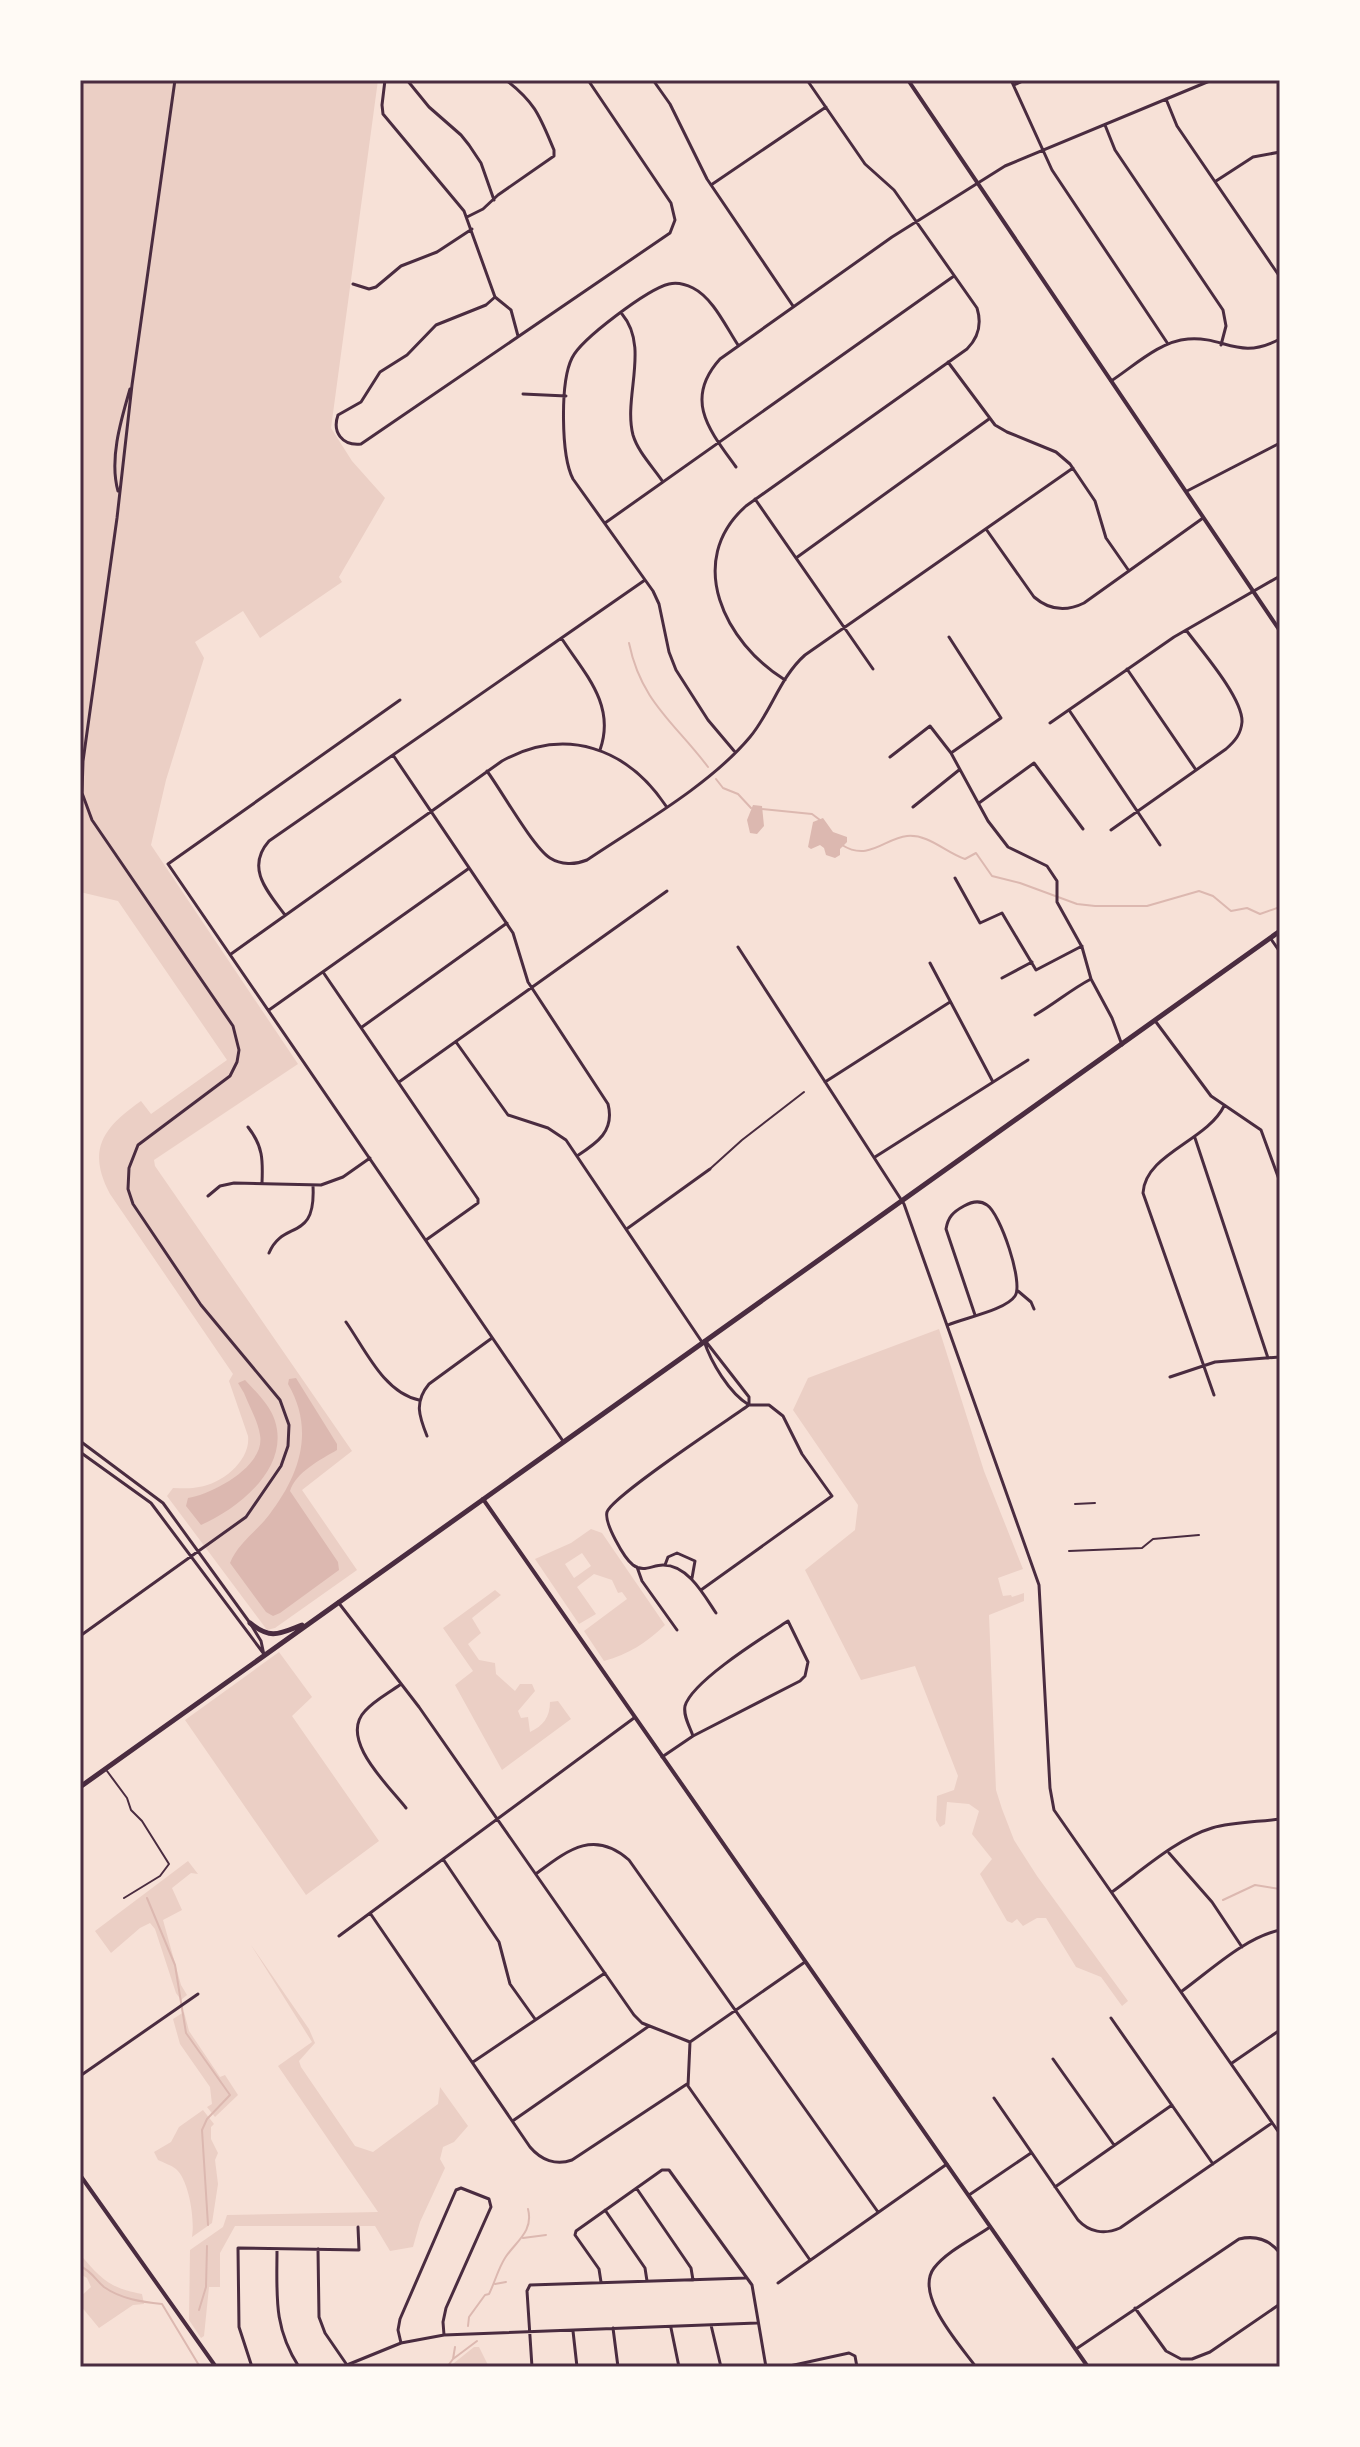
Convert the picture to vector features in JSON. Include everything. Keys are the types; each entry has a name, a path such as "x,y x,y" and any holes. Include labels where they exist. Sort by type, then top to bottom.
{"main road":[{"path":"80,1787 1280,931"},
{"path":"250,1623 271,1635 311,1621"}],"street":[{"path":"80,1636 241,1521 256,1505 284,1459 288,1446 289,1425 276,1394 201,1305 133,1204 128,1189 133,1154 144,1138 226,1081 237,1062 239,1044 233,1026 88,814 82,793 81,761 119,494 115,466 123,412 132,385 175,80"},
{"path":"385,80 382,105 385,118 467,217 495,298 511,310 518,336"},
{"path":"407,80 429,107 469,145 481,163 494,200"},
{"path":"467,217 554,156 540,115 526,95 506,80"},
{"path":"495,298 436,325 407,355 380,372 364,399 338,415 336,427 339,436 350,444 361,444 670,233 675,224 674,208 588,80"},
{"path":"653,80 670,104 711,185 793,306"},
{"path":"785,680 759,661 728,618 716,589 715,559 721,539 733,519 755,499 971,345 980,326 977,308 916,221 894,190 865,164 807,80"},
{"path":"908,80 1280,631"},
{"path":"1025,80 1012,82 1052,170 1168,344"},
{"path":"736,467 704,417 702,402 703,387 713,366 738,345 916,221 1005,166 1212,80"},
{"path":"1166,99 1177,126 1280,277"},
{"path":"711,185 826,107"},
{"path":"1104,124 1115,150 1223,310 1226,326 1221,345"},
{"path":"1215,182 1253,157 1280,152"},
{"path":"353,284 369,289 376,287 401,266 437,252 472,229"},
{"path":"605,523 954,276"},
{"path":"735,752 708,720 676,670 659,604 573,479 564,450 567,370 578,348 583,340 662,286 674,283 686,285 705,297 738,345"},
{"path":"621,313 631,325 634,340 633,435 663,482"},
{"path":"1111,381 1168,344 1193,339 1252,349 1280,339"},
{"path":"948,362 989,419 1007,432 1056,452 1073,468 1095,501 1106,538 1129,571"},
{"path":"523,394 566,396"},
{"path":"796,558 989,419"},
{"path":"1186,492 1280,443"},
{"path":"487,771 539,847 558,862 574,864 587,860 700,783 735,752 751,736 801,658 1073,468"},
{"path":"755,499 873,669"},
{"path":"986,529 1034,597 1050,607 1062,609 1076,607 1204,518"},
{"path":"1050,723 1186,630 1280,576"},
{"path":"285,915 259,875 258,859 269,841 645,580"},
{"path":"1111,830 1234,741 1241,727 1236,702 1186,630"},
{"path":"949,637 1001,718 951,753"},
{"path":"562,639 603,705 606,724 600,750"},
{"path":"1127,669 1196,770"},
{"path":"400,700 168,864 563,1441"},
{"path":"1069,710 1160,845"},
{"path":"890,757 930,726 951,753 988,821 1008,847 1047,866 1057,881 1057,902 1082,946 1091,979 1112,1018 1122,1045"},
{"path":"231,954 512,755 539,746 568,744 600,750 641,774 666,806"},
{"path":"393,755 507,923 531,987 606,1100 610,1110 609,1124 603,1136 577,1156"},
{"path":"979,803 1034,763 1083,829"},
{"path":"913,807 959,770"},
{"path":"269,1010 469,868"},
{"path":"955,878 980,923 1002,913 1036,970 1082,946"},
{"path":"399,1082 667,891"},
{"path":"362,1027 507,923"},
{"path":"1270,938 1280,952"},
{"path":"738,947 902,1200 1039,1585 1052,1802 1057,1815 1280,2134"},
{"path":"1002,978 1032,962"},
{"path":"930,963 993,1082"},
{"path":"323,972 472,1189 478,1203 426,1240"},
{"path":"1035,1015 1059,1001 1067,991 1091,979"},
{"path":"825,1082 950,1002"},
{"path":"1155,1021 1202,1087 1261,1130 1280,1182"},
{"path":"456,1042 504,1111 512,1117 554,1131 566,1140 703,1342 749,1397 749,1405"},
{"path":"875,1157 1028,1060"},
{"path":"628,1228 710,1169 804,1092"},
{"path":"1214,1395 1143,1193 1146,1176 1154,1166 1210,1126 1224,1106"},
{"path":"248,1127 258,1139 263,1154 262,1183"},
{"path":"1195,1138 1268,1358"},
{"path":"208,1196 227,1184 313,1186 343,1177 370,1158"},
{"path":"269,1253 276,1242 308,1221 314,1207 313,1186"},
{"path":"947,1326 975,1315 1008,1302 1018,1291 1018,1278 994,1212 983,1203 968,1203 953,1213 946,1229 975,1315"},
{"path":"1018,1291 1031,1302 1034,1309"},
{"path":"346,1322 392,1388 404,1396 419,1400"},
{"path":"427,1436 419,1416 419,1400 429,1384 492,1338"},
{"path":"701,1590 832,1496 798,1446 783,1416 769,1405 749,1405 740,1400 703,1342"},
{"path":"1170,1377 1215,1362 1280,1357"},
{"path":"716,1613 701,1590 682,1571 665,1565 643,1570 632,1565 608,1527 606,1517 608,1508 629,1489 749,1405"},
{"path":"80,1441 163,1503 250,1623 261,1641 264,1655"},
{"path":"80,1452 151,1503 264,1655"},
{"path":"483,1498 1088,2367"},
{"path":"1075,1504 1095,1503"},
{"path":"1069,1551 1142,1548 1153,1539 1199,1535"},
{"path":"665,1565 668,1557 677,1553 688,1556 695,1561 692,1579"},
{"path":"637,1567 642,1581 677,1630"},
{"path":"338,1602 401,1684 634,2015 649,2026 690,2042"},
{"path":"662,1757 693,1736 792,1687 805,1676 807,1657 788,1621 730,1660 690,1697 685,1713 693,1736"},
{"path":"401,1684 365,1711 357,1735 362,1752 406,1808"},
{"path":"339,1936 634,1718"},
{"path":"106,1769 169,1864 160,1876 124,1898"},
{"path":"1112,1892 1188,1839 1210,1829 1280,1819"},
{"path":"536,1874 580,1845 603,1845 624,1855 878,2212"},
{"path":"1169,1852 1212,1902 1242,1947"},
{"path":"443,1859 499,1942 510,1984 535,2019"},
{"path":"370,1913 513,2121 538,2155 549,2161 567,2162 687,2084"},
{"path":"1182,1991 1242,1947 1280,1930"},
{"path":"690,2042 805,1962"},
{"path":"473,2062 605,1973"},
{"path":"80,2076 198,1994"},
{"path":"1111,2018 1213,2164"},
{"path":"513,2121 649,2026"},
{"path":"1232,2063 1280,2030"},
{"path":"690,2042 687,2084 810,2260"},
{"path":"1053,2059 1114,2145"},
{"path":"994,2098 1082,2225 1095,2231 1111,2232 1272,2123"},
{"path":"1055,2187 1172,2105"},
{"path":"969,2195 1031,2153"},
{"path":"778,2283 947,2164"},
{"path":"601,2282 599,2269 576,2233 636,2188 666,2169 671,2171 754,2290 766,2367"},
{"path":"80,2175 216,2367"},
{"path":"636,2188 691,2268 693,2280"},
{"path":"401,2343 398,2330 400,2319 456,2190 464,2189 489,2199 491,2203 446,2308 444,2335"},
{"path":"605,2210 643,2264 647,2281"},
{"path":"252,2367 240,2336 237,2312 238,2248 359,2250 358,2227"},
{"path":"976,2367 931,2300 928,2281 937,2265 991,2227"},
{"path":"1076,2349 1239,2239 1261,2238 1280,2253"},
{"path":"277,2249 278,2320 286,2344 299,2367"},
{"path":"318,2249 319,2317 344,2366 401,2343 444,2335 757,2323"},
{"path":"532,2367 528,2287 532,2284 746,2278"},
{"path":"1135,2308 1166,2351 1177,2358 1192,2359 1210,2352 1280,2304"},
{"path":"711,2325 721,2367"},
{"path":"670,2326 679,2367"},
{"path":"613,2328 618,2367"},
{"path":"572,2330 577,2367"},
{"path":"785,2367 849,2353 853,2354 857,2367"}],"shaded area":[{"path":"80,80 378,80 331,428 352,461 385,498 339,577 342,582 260,638 243,611 195,642 204,658 166,780 151,845 298,1064 154,1160 155,1166 352,1451 302,1490 357,1570 275,1628 267,1630 167,1496 173,1488 196,1488 217,1481 233,1469 245,1454 248,1436 229,1381 233,1374 110,1194 100,1164 103,1140 117,1120 141,1101 151,1114 227,1060 118,901 80,892"},
{"path":"753,805 762,806 764,826 757,834 750,833 747,820"},
{"path":"823,818 833,832 847,837 840,855 835,858 826,855 820,845 811,849 808,847 813,822"},
{"path":"939,1329 984,1471 1023,1569 998,1578 1003,1596 1024,1593 1024,1601 989,1615 996,1790 1014,1840 1128,2001 1122,2006 1101,1977 1076,1967 1046,1918 1037,1918 1023,1926 1017,1919 1012,1923 1007,1921 980,1874 992,1859 972,1834 979,1811 969,1804 947,1802 945,1824 940,1827 936,1820 937,1796 954,1790 958,1776 915,1666 861,1680 805,1570 855,1530 858,1505 793,1410 808,1378"},
{"path":"296,1378 337,1444 337,1450 303,1472 290,1491 338,1562 339,1570 273,1616 266,1612 230,1563 238,1549 280,1500 296,1468 302,1435 301,1418 288,1384 289,1379"},
{"path":"245,1380 273,1415 278,1438 275,1455 258,1485 230,1509 201,1525 186,1506 188,1498 210,1491 235,1477 255,1457 260,1446 257,1424 238,1383"},
{"path":"591,1529 602,1533 665,1625 637,1647 604,1661 584,1631 627,1599 622,1592 618,1593 612,1580 594,1574 577,1587 596,1614 579,1624 535,1559 571,1543","holes":["582,1553 591,1566 574,1578 565,1564"]},
{"path":"495,1590 501,1595 472,1618 481,1633 468,1644 479,1660 495,1663 496,1674 515,1691 520,1684 532,1684 535,1691 518,1711 521,1718 528,1717 530,1732 545,1720 550,1702 558,1701 571,1719 502,1770 455,1685 473,1671 443,1628"},
{"path":"279,1652 312,1697 292,1716 379,1841 306,1895 185,1720"},
{"path":"188,1861 198,1874 191,1873 172,1888 182,1910 163,1920 181,1985 187,1995 181,2000 150,1923 111,1953 95,1931"},
{"path":"251,1945 309,2029 315,2043 299,2061 301,2067 355,2146 373,2152 438,2104 440,2087 468,2126 454,2142 443,2147 440,2159 445,2168 420,2222 413,2247 390,2251 375,2226 235,2226 220,2253 220,2287 209,2287 204,2336 201,2338 189,2320 190,2250 223,2227 227,2215 378,2212 278,2066 312,2042"},
{"path":"184,2012 189,2031 220,2077 225,2075 238,2095 215,2117 207,2107 212,2104 210,2087 180,2044 173,2019"},
{"path":"203,2110 214,2124 211,2139 218,2153 215,2160 218,2184 212,2223 192,2237 192,2211 181,2174 158,2160 154,2152 171,2142 179,2127"},
{"path":"80,2254 106,2281 121,2289 142,2294 144,2304 133,2305 99,2328 80,2305 80,2297 91,2287 87,2278 80,2274"},
{"path":"474,2347 479,2347 489,2367 449,2367"}],"waterway":[{"path":"629,643 634,663 651,697 708,767"},
{"path":"716,779 723,788 738,794 751,808"},
{"path":"761,809 812,814 820,820"},
{"path":"842,845 860,851 907,836 923,838 965,859 976,853 992,876 1077,904 1147,906 1199,891 1213,896 1231,911 1247,908 1260,914 1280,907"},
{"path":"1223,1900 1255,1885 1280,1889"},
{"path":"147,1898 175,1965 186,2033 230,2095 207,2119 202,2130 208,2225"},
{"path":"468,2326 469,2317 489,2294 503,2262 526,2230 528,2209"},
{"path":"523,2238 546,2235"},
{"path":"199,2310 206,2287 207,2246"},
{"path":"80,2266 117,2294 162,2304 200,2367"},
{"path":"495,2284 506,2282"},
{"path":"453,2359 477,2341"},
{"path":"447,2367 453,2359 455,2347"}]}
